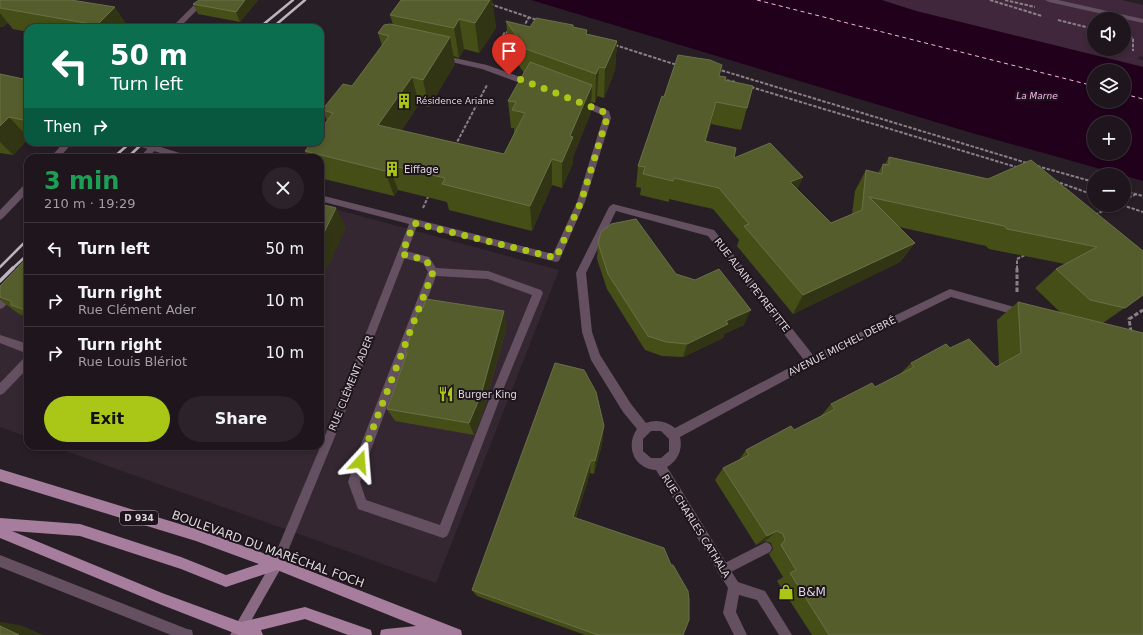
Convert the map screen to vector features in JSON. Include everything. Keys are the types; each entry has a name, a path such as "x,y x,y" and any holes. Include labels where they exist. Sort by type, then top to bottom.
{"main road":[{"name":"BOULEVARD DU MARÉCHAL FOCH","path":"0,475 196,535 277,564 456,635"},
{"path":"0,524 80,530 181,563 226,581 277,564"},
{"path":"0,532 238,632 257,635"},
{"path":"238,632 277,564"},
{"path":"238,632 305,613 366,635"},
{"path":"386,635 442,630"}],"street":[{"path":"179,24 203,0"},
{"path":"1050,0 1143,21"},
{"path":"433,56 484,67 538,86"},
{"path":"324,199 556,258 581,202 607,118 606,113 575,100"},
{"path":"58,154 65,146"},
{"path":"147,146 173,154"},
{"path":"147,154 153,148"},
{"path":"0,216 24,190"},
{"name":"RUE ALAIN PEYREFITTE","path":"644,429 627,408 595,357 587,332 581,273 613,207 711,233 811,361"},
{"name":"RUE CLÉMENT ADER","path":"277,564 342,407 414,223"},
{"path":"402,254 426,260 433,272"},
{"path":"433,272 488,275 538,293 500,384 443,532 398,516 362,506 354,482 364,452 433,272"},
{"path":"0,305 24,280"},
{"name":"AVENUE MICHEL DEBRÉ","path":"673,435 811,361 950,293 1033,315"},
{"path":"0,339 24,348"},
{"path":"0,390 24,364"},
{"path":"644,429 656,426 662,427 673,435"},
{"name":"RUE CHARLES CATHALA","path":"644,429 636,439 637,451 646,461 659,464 666,463 674,454 676,448 673,435"},
{"name":"RUE CHARLES CATHALA","path":"659,464 734,587 761,595 786,635"},
{"path":"723,570 766,548"},
{"path":"0,561 187,635"},
{"name":"RUE CHARLES CATHALA","path":"734,587 729,613 736,632"}],"path":[{"path":"486,3 544,22"},
{"path":"522,30 529,17"},
{"path":"484,67 506,32 513,33"},
{"path":"1131,38 1133,51"},
{"path":"610,43 684,67"},
{"path":"669,62 676,61"},
{"path":"713,68 1087,180"},
{"path":"452,152 494,70"},
{"path":"722,78 737,83"},
{"path":"744,85 1023,169"},
{"path":"1051,179 1087,192"},
{"path":"1131,193 1143,196"},
{"path":"1131,196 1136,194"},
{"path":"1131,208 1143,212"},
{"path":"1094,216 1101,212"},
{"path":"1018,312 1018,259 1031,251"},
{"path":"1132,339 1129,319 1143,310"}],"shaded area":[{"path":"879,0 1122,0 1143,5 1143,57 1139,56 1138,59 1143,60 1143,67 1098,56 1131,56 1131,12 1087,12 1087,53 916,11"},
{"path":"324,206 559,270 436,583 63,450 324,450"},
{"path":"24,272 24,436 0,427 0,296"}],"water":[{"name":"La Marne","path":"531,0 882,0 916,11 1087,53 1087,56 1098,56 1131,64 1087,64 1087,108 1131,108 1131,64 1143,67 1143,181 1131,178 1131,168 1097,168 972,133"}],"building":[{"path":"0,0 71,0 115,7 98,24 0,8"},
{"path":"199,0 245,0 236,12 193,4"},
{"path":"401,0 490,0 475,23 459,19 454,28 390,15"},
{"path":"536,18 573,25 573,27 587,30 586,34 617,41 605,68 599,67 596,74 526,49 506,21 530,27"},
{"path":"390,24 450,37 423,80 412,77 378,125 504,154 525,113 512,110 516,102 508,101 530,62 592,85 570,136 573,137 562,162 552,159 530,206 442,184 445,178 389,165 385,171 324,156 324,154 305,151 309,146 324,146 324,125 333,113 324,111 324,108 343,84 352,86 389,36 378,33 384,25"},
{"path":"678,55 710,60 722,65 719,76 726,77 725,80 753,86 747,108 716,102 705,141 736,148 734,158 770,143 803,177 790,182 831,223 862,210 866,170 882,174 883,164 889,165 889,157 988,179 1031,160 1087,206 1087,212 1095,212 1143,251 1143,295 1125,308 1090,300 1056,269 1097,247 1007,229 1004,226 869,197 915,243 803,295 744,226 749,224 719,188 674,178 673,181 643,174 645,167 638,166 662,96 664,97"},
{"path":"0,74 24,79 24,120 9,117 0,126"},
{"path":"324,205 336,208 324,233"},
{"path":"636,219 676,274 695,280 719,269 751,310 726,321 728,324 687,344 666,342 648,336 608,274 598,243 601,232 611,224"},
{"path":"24,261 24,310 11,305 11,301 0,297 0,286"},
{"name":"Burger King","path":"426,299 504,311 481,395 469,423 387,409 407,353 405,353 419,307 423,308"},
{"path":"1018,302 1143,333 1143,635 829,635 790,573 796,570 781,545 785,540 783,534 777,531 767,536 723,468 749,455 746,450 791,426 794,430 835,409 831,404 872,383 875,387 914,367 911,363 946,344 950,348 969,339 996,367 1021,353"},
{"path":"555,363 584,370 596,392 604,426 595,461 591,460 573,517 664,548 671,565 673,565 688,591 689,620 683,635 598,635 472,590"},
{"path":"0,626 19,635 0,635"}],"ferry route":[{"path":"757,0 1087,84"},
{"path":"1131,96 1143,99"}],"railway":[{"path":"264,24 293,0"},
{"path":"277,24 305,0"},
{"path":"118,154 126,146"},
{"path":"131,154 140,146"},
{"path":"0,267 24,243"},
{"path":"12,269 24,258"},
{"path":"0,281 12,269"}],"place":[{"name":"Résidence Ariane","path":"404,101"},
{"name":"Eiffage","path":"392,169"},
{"name":"Burger King","path":"446,394"},
{"name":"B&M","path":"786,592"}],"route":[{"path":"360,462 433,272 426,260 402,254 414,223 556,258 581,202 607,118 606,113 509,75"}]}
